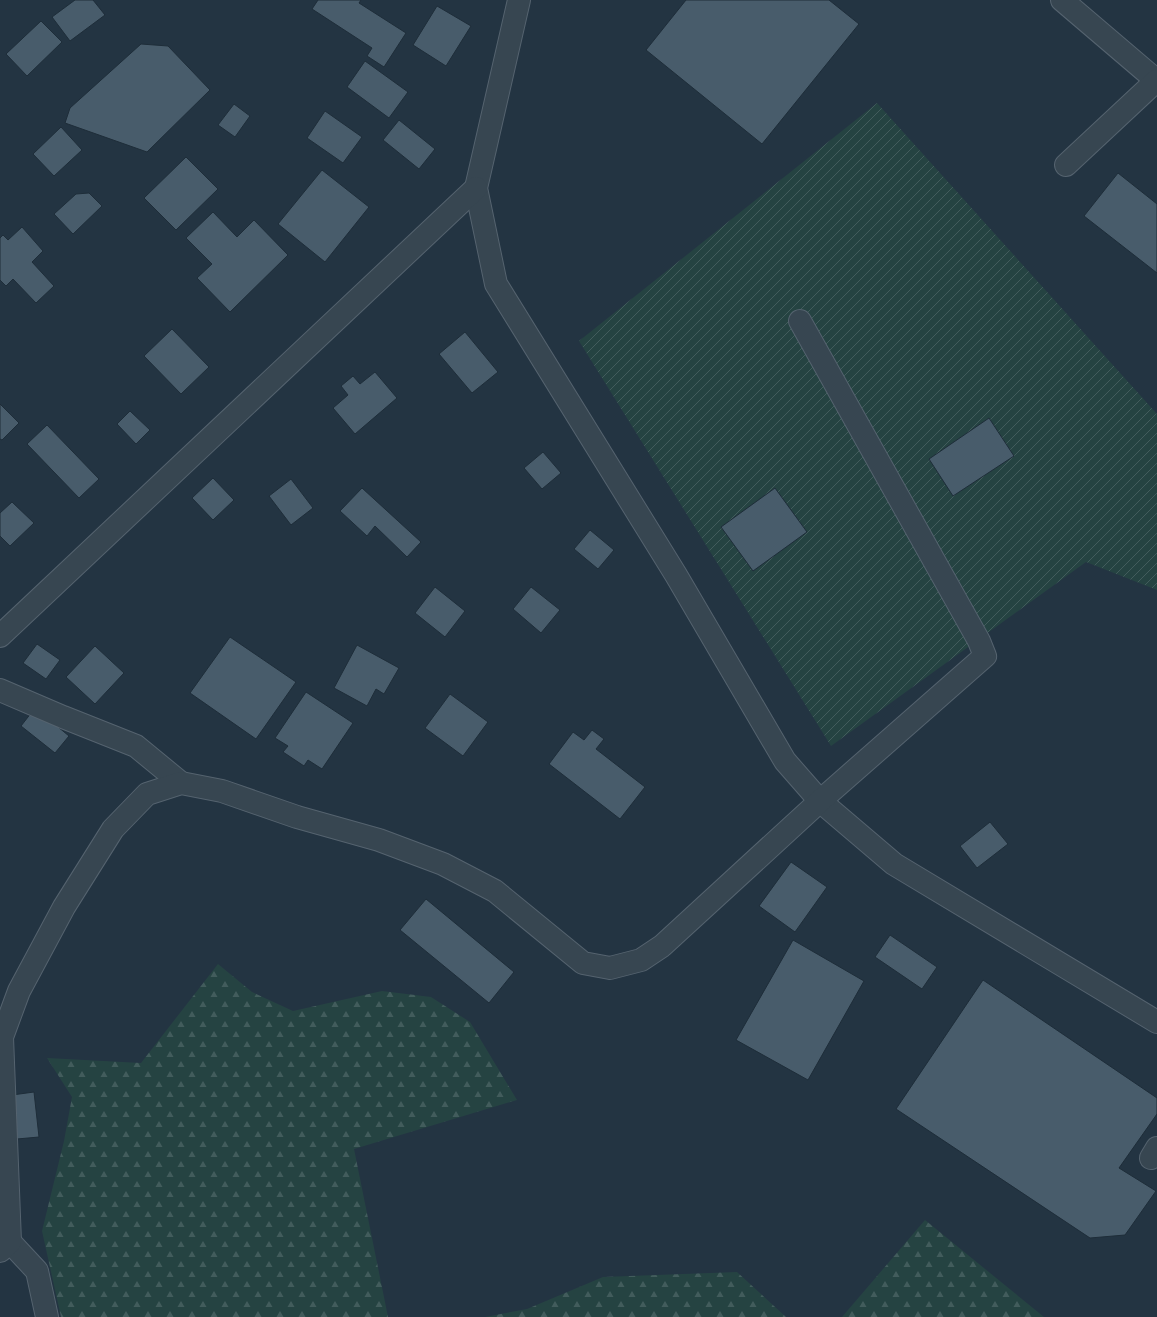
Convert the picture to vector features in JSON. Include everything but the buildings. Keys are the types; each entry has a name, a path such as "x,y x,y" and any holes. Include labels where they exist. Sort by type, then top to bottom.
{"street":[{"path":"519,0 476,188 496,284 676,575 785,761 820,801 894,864 1157,1022"},
{"path":"1062,0 1157,81 1066,166"},
{"path":"0,636 476,188"},
{"path":"0,690 63,718 136,746 181,783 222,791 297,817 379,840 444,864 495,892 583,963 610,968 641,960 662,946 820,801 985,656 979,641 800,321"},
{"path":"47,1317 37,1271 5,1247 2,1037 19,991 64,907 113,829 147,794 181,783"}],"green space":[{"path":"877,103 1157,414 1157,590 1086,562 831,746 579,341"},
{"path":"218,964 252,992 293,1011 382,991 431,997 470,1022 517,1100 354,1149 388,1317 61,1317 42,1231 64,1141 72,1097 47,1058 141,1063"},
{"path":"925,1220 1044,1317 842,1317"},
{"path":"737,1272 786,1317 485,1317 527,1309 603,1277"}]}
